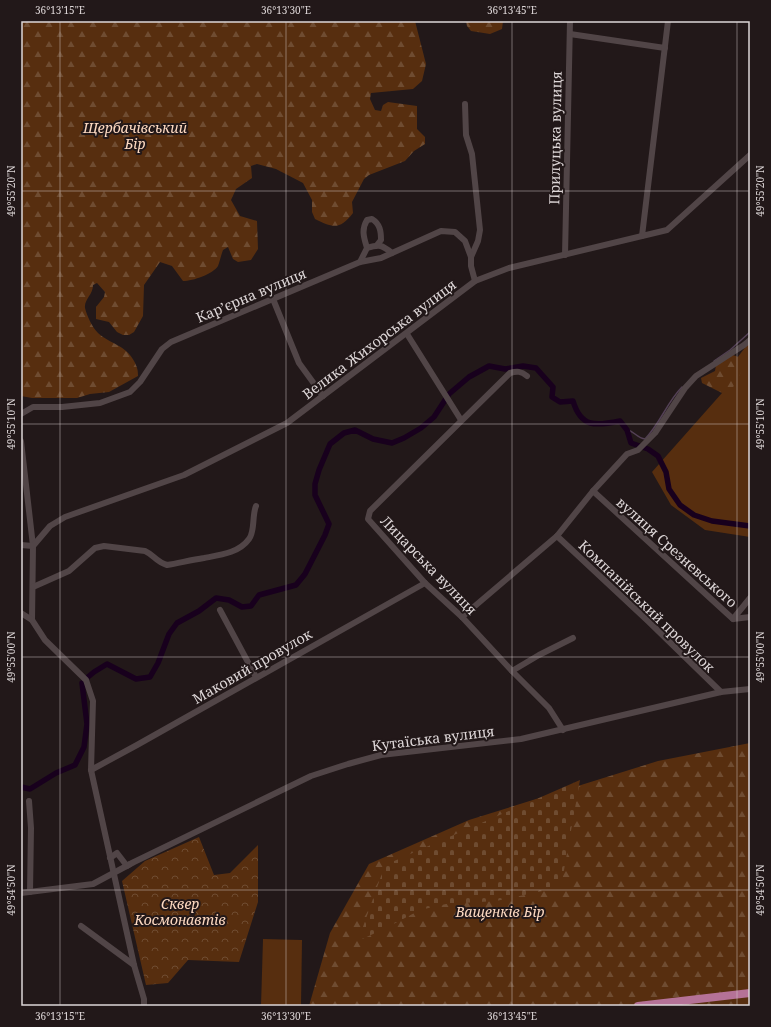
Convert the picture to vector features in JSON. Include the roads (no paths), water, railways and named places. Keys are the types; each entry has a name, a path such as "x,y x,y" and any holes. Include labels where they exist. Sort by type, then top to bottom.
{"highway":[{"path":"638,1006 750,993"}],"street":[{"name":"Прилуцька вулиця","path":"565,255 570,21"},
{"path":"642,236 668,21"},
{"path":"570,34 665,48"},
{"path":"464,104 466,135 472,154 480,230 478,241 471,257"},
{"name":"Велика Жихорська вулиця","path":"33,546 50,526 65,517 184,475 287,423 476,281 509,268 667,230 750,155"},
{"path":"360,262 367,248 362,233 367,220 372,219 377,222 381,231 381,240 377,245"},
{"name":"Кар’єрна вулиця","path":"21,414 33,407 62,407 100,403 130,392 140,382 162,349 171,342 360,262 381,258 441,231 455,232 466,241 471,257 471,266 476,281"},
{"path":"367,248 377,245 383,246 392,253"},
{"path":"273,299 299,363 323,396"},
{"path":"407,334 461,420"},
{"path":"462,617 557,536 593,491 627,454 638,450 655,433 685,388 696,376 750,340"},
{"name":"Лицарська вулиця","path":"527,376 517,371 510,373 370,510 368,519 425,583 462,617 548,708 563,730"},
{"path":"21,442 33,546 32,620"},
{"name":"вулиця Срезневського","path":"593,491 733,619 750,617"},
{"path":"33,587 69,571 95,548 104,546 145,551 151,554 160,563 167,565 224,555 237,549 250,539 256,506"},
{"name":"Компанійський провулок","path":"557,536 721,692"},
{"path":"21,545 33,546"},
{"name":"Маковий провулок","path":"91,770 425,583"},
{"path":"733,619 750,598"},
{"path":"220,610 256,677"},
{"path":"21,613 32,620 45,640 86,680 93,702 91,770 134,965 144,999 144,1006"},
{"path":"512,671 572,638"},
{"name":"Кутаїська вулиця","path":"21,893 93,884 132,863 311,776 348,764 381,755 521,739 721,692 750,689"},
{"path":"29,801 31,828 30,892"},
{"path":"110,858 117,853 127,866 132,863"},
{"path":"81,926 134,965"}],"waterway":[{"path":"714,361 730,350 750,332"},
{"path":"88,677 107,664 136,679 150,677 158,663 169,634 177,623 199,611 216,598 229,600 242,607 251,606 259,595 296,585 305,574 329,524 315,495 315,484 330,444 344,433 355,430 373,439 392,443 404,438 421,428 434,417 449,394 469,377 489,366 505,369 523,366 536,368 553,387 552,397 560,402 573,401 576,410 585,421 597,424 620,421 627,430 631,443 648,449 658,456 666,472 669,489 680,505 694,515 712,521 750,526"},
{"path":"627,430 645,439 682,387"},
{"path":"21,787 30,789 56,773 75,765 84,747 87,724 82,683"}],"park label":[{"name":"Щербачівський Бір","path":"135,136"},
{"name":"Ващенків Бір","path":"500,911"},
{"name":"Сквер Космонавтів","path":"180,912"}]}
